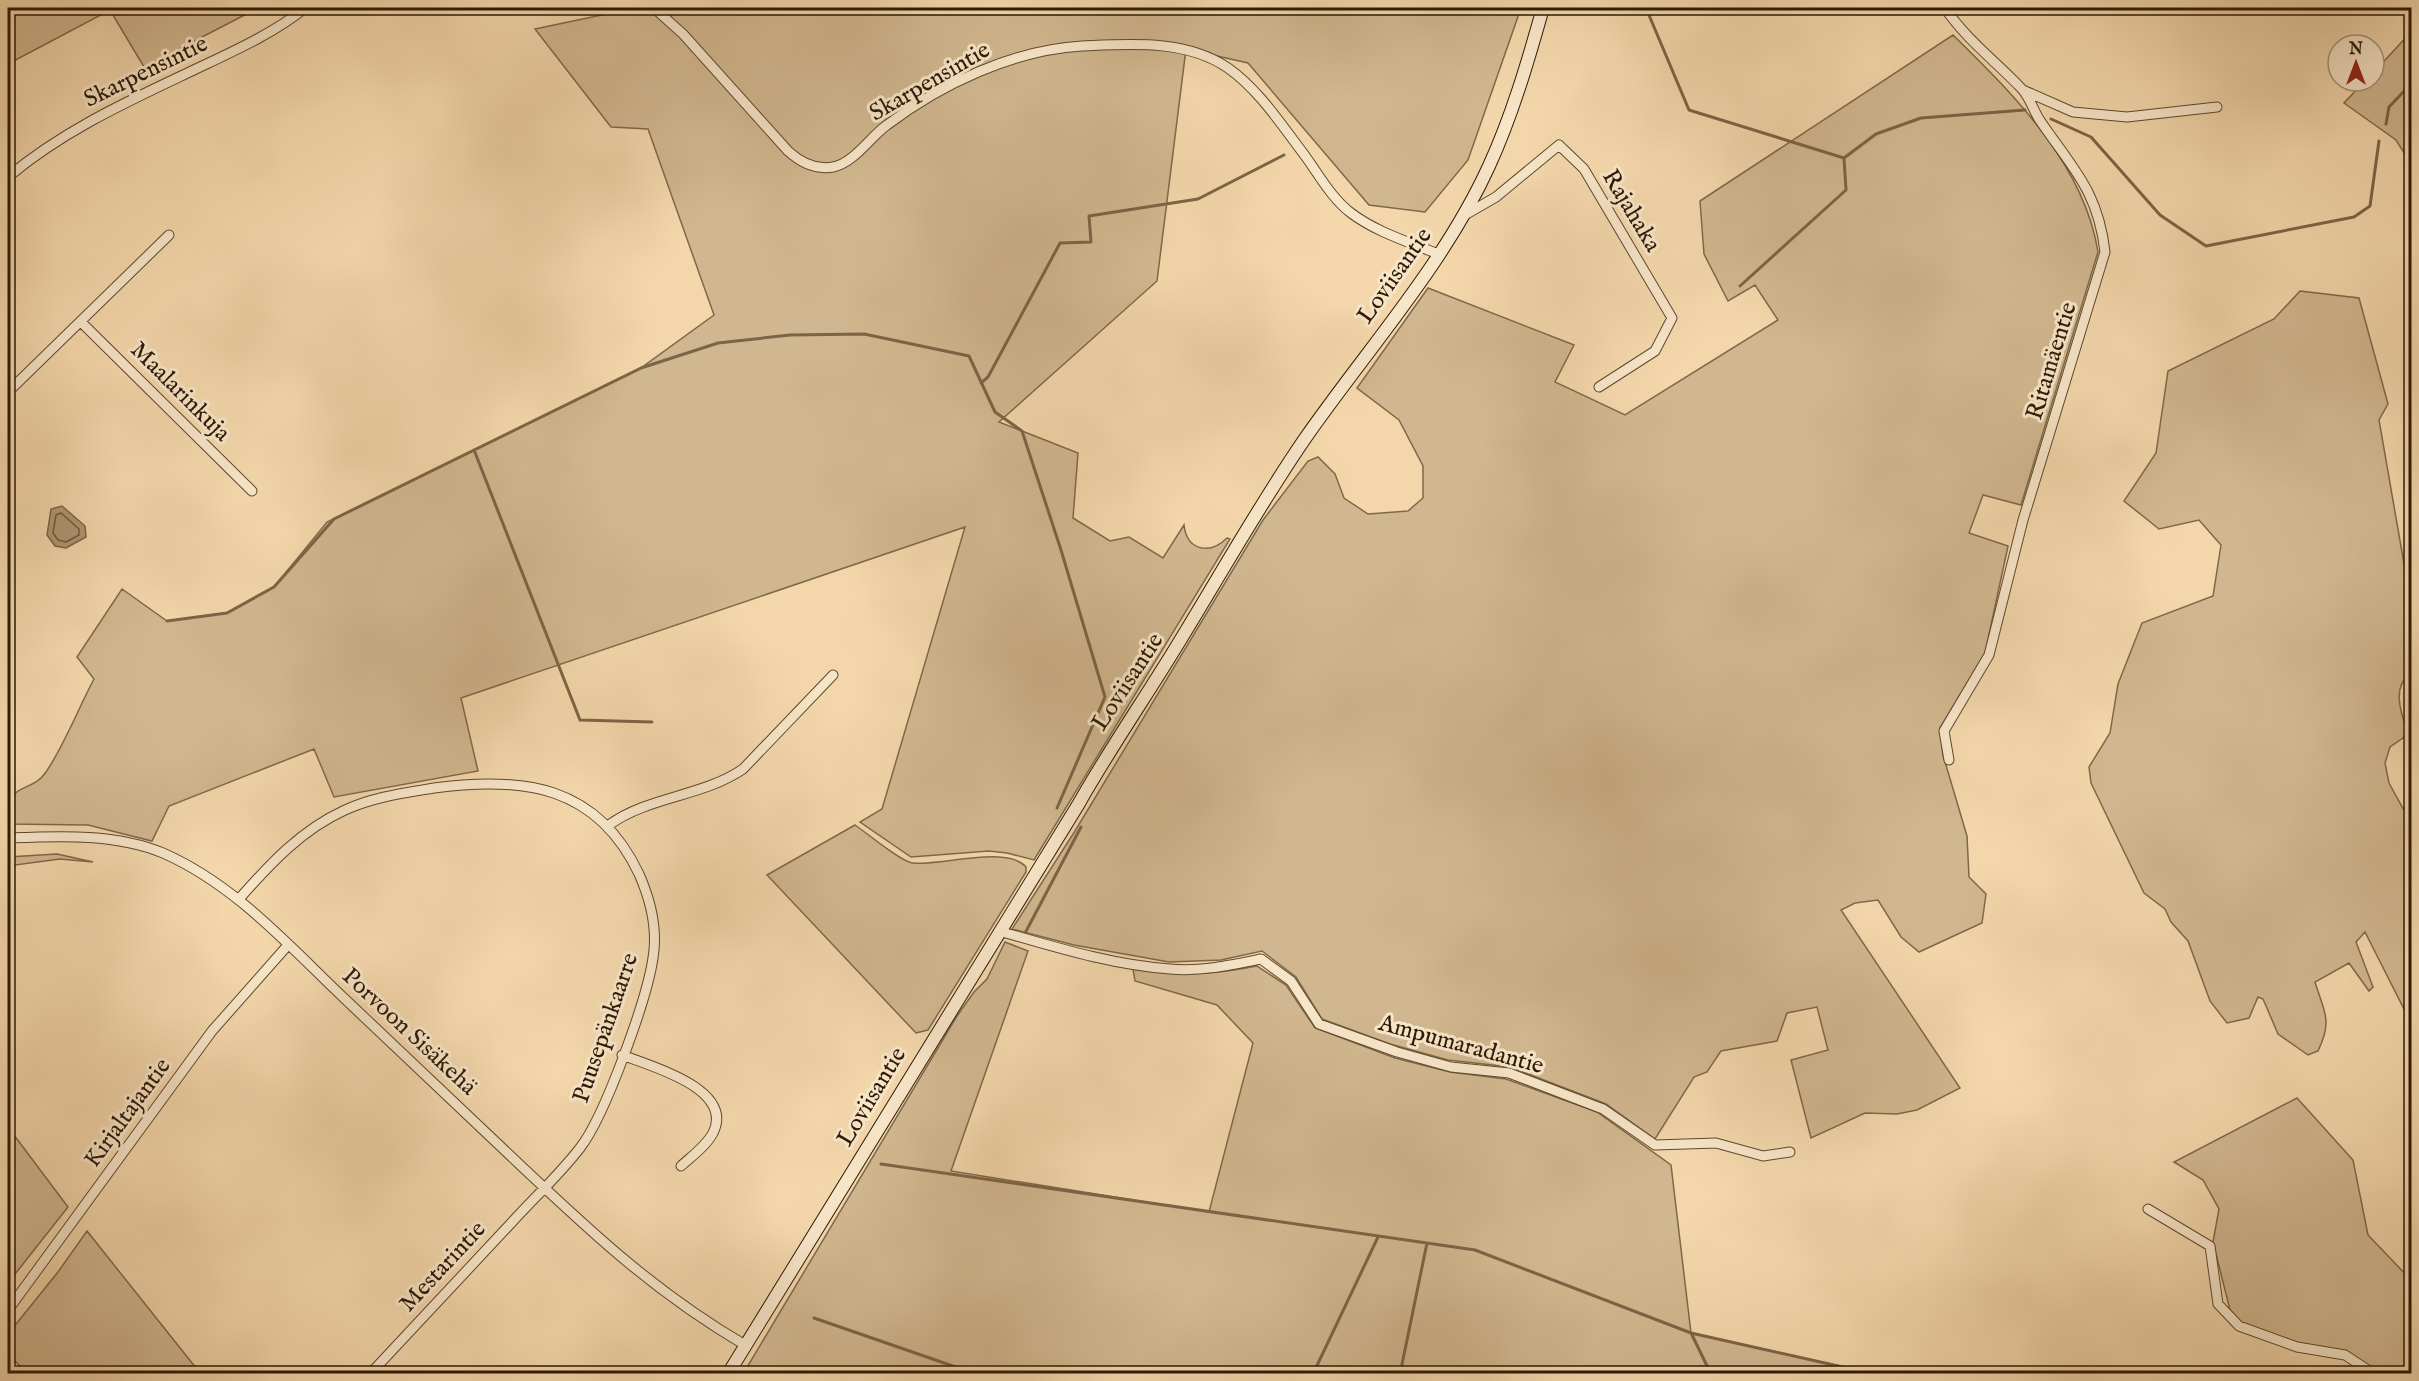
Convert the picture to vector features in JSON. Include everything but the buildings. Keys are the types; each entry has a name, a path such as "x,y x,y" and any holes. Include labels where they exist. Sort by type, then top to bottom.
{"main road":[{"name":"Loviisantie","path":"728,1374 1266,498 1303,441 1461,217 1489,167 1530,54 1543,8"}],"street":[{"name":"Skarpensintie","path":"8,177 50,144 84,123 232,52 305,8"},
{"name":"Skarpensintie","path":"654,8 683,34 788,151 808,164 825,167 843,163 900,116 974,74 1010,59 1038,51 1080,46 1150,45 1192,52 1229,69 1268,108 1325,184 1352,213 1437,254"},
{"name":"Ritamäentie","path":"1945,8 1956,24 2023,90 2039,118 2080,174 2102,222 2105,252 2023,520 1989,655 1944,731 1949,760"},
{"path":"2023,90 2073,112 2127,117 2217,107"},
{"name":"Rajahaka","path":"1461,217 1496,197 1559,145 1584,169 1672,318 1655,351 1599,387"},
{"path":"8,392 169,235"},
{"name":"Maalarinkuja","path":"81,322 252,491"},
{"path":"609,825 621,816 641,808 717,785 730,778 743,769 833,675"},
{"name":"Puusepänkaarre","path":"239,900 282,853 304,834 328,818 372,800 469,783 517,783 559,795 609,825 633,861 646,891 656,933 650,977 622,1055 581,1147 545,1188"},
{"name":"Porvoon Sisäkehä","path":"8,838 98,839 136,845 183,862 239,900 545,1188 653,1286 714,1328 745,1345"},
{"name":"Ampumaradantie","path":"999,931 1077,954 1171,970 1221,967 1261,959 1291,981 1319,1024 1397,1052 1451,1067 1509,1073 1603,1109 1655,1145 1716,1143 1763,1156 1790,1152"},
{"name":"Kirjaltajantie","path":"8,1310 212,1030 288,945"},
{"path":"622,1055 695,1086 713,1102 717,1114 713,1132 681,1166"},
{"name":"Mestarintie","path":"370,1374 545,1188"},
{"path":"2148,1209 2210,1246 2218,1304 2239,1326 2297,1347 2344,1355 2374,1374"},
{"path":"2404,1374 2412,1365"}],"shaded area":[{"path":"8,8 258,8 144,67 110,10 8,64"},
{"path":"635,8 1521,8 1468,160 1425,212 1369,205 1248,63 1186,49 1157,281 999,422 1078,453 1073,518 1110,541 1129,537 1163,558 1184,525 1190,540 1200,548 1214,547 1227,538 1230,539 1034,860 989,851 911,857 860,822 882,809 965,527 461,698 478,771 334,797 314,749 169,806 152,841 88,825 8,824 11,799 15,793 33,784 46,772 94,679 77,657 122,589 167,621 227,613 274,587 327,522 638,370 714,315 648,129 611,127 535,29"},
{"path":"2411,32 2411,164 2396,140 2344,103 2354,93 2386,93 2386,59"},
{"path":"1953,35 2022,107 2062,160 2078,189 2090,220 2098,252 2021,505 1983,495 1969,533 2008,546 1985,653 1940,728 1943,755 1967,836 1969,877 1986,894 1982,923 1919,952 1901,937 1878,900 1855,903 1841,910 1960,1088 1917,1110 1897,1114 1865,1113 1811,1138 1791,1060 1828,1050 1817,1007 1787,1013 1777,1041 1721,1051 1707,1072 1694,1077 1655,1139 1606,1104 1510,1067 1448,1060 1390,1044 1322,1019 1296,977 1262,951 1221,960 1169,962 1074,945 1012,929 1075,831 1263,520 1308,461 1318,457 1335,474 1344,498 1368,514 1408,511 1423,498 1423,466 1399,420 1357,388 1428,288 1574,345 1555,382 1625,415 1778,320 1755,285 1728,301 1704,254 1700,201"},
{"path":"2300,291 2359,298 2388,404 2379,420 2407,581 2412,586 2411,673 2401,685 2399,699 2407,730 2403,738 2390,747 2385,763 2389,783 2411,823 2411,1023 2365,932 2356,942 2373,987 2369,991 2349,963 2315,982 2326,1016 2326,1023 2318,1051 2308,1055 2278,1034 2263,999 2258,997 2249,1018 2227,1023 2210,1001 2188,941 2171,922 2165,909 2144,893 2091,783 2089,767 2110,733 2118,684 2142,623 2213,596 2221,545 2199,520 2159,529 2124,501 2156,453 2168,371 2274,319"},
{"path":"855,825 893,853 913,863 989,857 1017,861 1026,867 1026,872 928,1030 916,1033 767,875"},
{"path":"57,854 93,862 60,859 8,866 8,857"},
{"path":"1005,942 1028,951 951,1171 1209,1212 1253,1043 1217,1005 1135,981 1133,969 1195,974 1257,966 1286,985 1315,1028 1395,1058 1450,1072 1506,1079 1597,1112 1671,1165 1691,1333 1872,1373 743,1374 957,1016 974,992 987,979"},
{"path":"2297,1098 2353,1160 2368,1235 2411,1280 2411,1359 2398,1373 2378,1373 2345,1351 2301,1344 2241,1323 2230,1310 2213,1242 2219,1209 2203,1180 2174,1162"},
{"path":"8,1127 68,1207 8,1283"},
{"path":"87,1231 200,1373 27,1373 8,1354 8,1334 58,1272"}],"water":[{"path":"62,506 85,526 86,537 66,548 55,546 47,535 51,509"}],"waterway":[{"path":"1646,8 1689,110 1844,158"},
{"path":"2386,124 2389,107 2407,88 2412,52"},
{"path":"1740,286 1846,190 1844,158 1876,134 1921,118 2025,110"},
{"path":"2051,119 2091,137 2160,215 2206,246 2354,217 2370,206 2379,141"},
{"path":"981,383 988,377 1060,243 1091,242 1089,216 1198,199 1284,155"},
{"path":"167,621 227,613 274,587 334,519 641,368 718,343 790,335 864,334 969,356 995,412 1022,431 1105,697 1057,808"},
{"path":"474,450 580,720 652,722"},
{"path":"1023,937 1081,827"},
{"path":"881,1164 1475,1250 1691,1333 1874,1374"},
{"path":"1313,1374 1378,1237"},
{"path":"1400,1374 1427,1243"},
{"path":"814,1318 976,1374"},
{"path":"1692,1335 1711,1374"}]}
